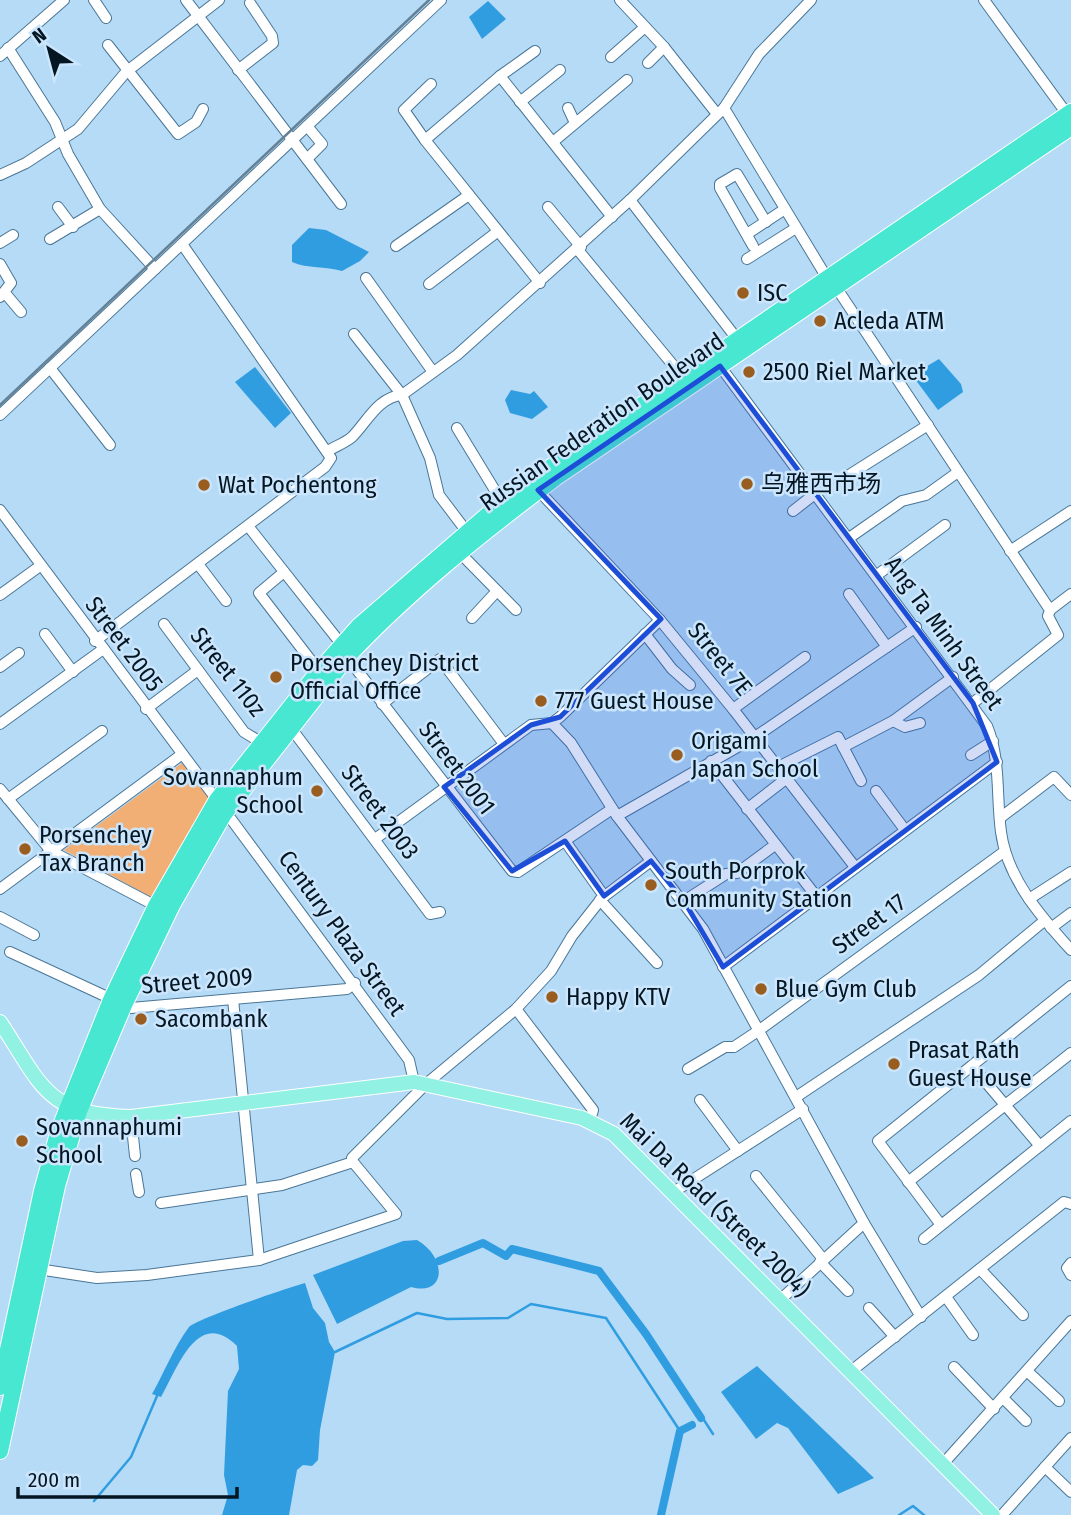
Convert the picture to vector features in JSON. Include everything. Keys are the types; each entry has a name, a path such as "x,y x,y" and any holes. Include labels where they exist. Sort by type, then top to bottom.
{"highway":[{"name":"Russian Federation Boulevard","path":"0,1451 9,1357 43,1184 156,906 262,743 319,671 461,554 502,502 638,414 720,366 831,282 1070,118"},
{"name":"Russian Federation Boulevard","path":"117,1003 172,905 220,807 291,728 344,651 467,532 538,490 638,414 682,376 831,282"},
{"name":"Russian Federation Boulevard","path":"0,1387 38,1269 73,1109"}],"main road":[{"path":"0,1022 41,1085 56,1101 73,1109"},
{"name":"Mai Da Road (Street 2004)","path":"73,1109 98,1116 131,1117 420,1083 590,1120 614,1134 993,1515"}],"street":[{"path":"64,0 4,52 64,138 68,154 100,209 155,269"},
{"path":"94,0 106,18"},
{"path":"186,0 341,204"},
{"path":"0,175 26,163 64,138 96,112 126,72 219,0"},
{"path":"0,415 441,0"},
{"path":"620,0 721,111 831,282 1050,610"},
{"path":"328,451 350,439 373,410 394,396 402,395 433,372 579,248 721,111 759,54 811,0"},
{"path":"984,0 1070,118"},
{"path":"238,71 274,43 250,3"},
{"path":"611,57 645,27"},
{"path":"107,45 177,134 196,122 203,109"},
{"path":"648,63 664,47"},
{"path":"425,140 499,76 535,51"},
{"path":"520,102 560,70"},
{"path":"499,76 612,217"},
{"path":"553,142 627,80"},
{"path":"431,84 404,110 497,232 540,282"},
{"path":"568,108 575,122"},
{"path":"307,126 322,144 307,159"},
{"path":"753,246 719,186 734,174 739,176 766,222"},
{"path":"396,246 469,195"},
{"path":"630,200 737,339"},
{"path":"58,207 73,227"},
{"path":"548,207 682,376"},
{"path":"50,239 100,209"},
{"path":"747,234 785,209"},
{"path":"747,259 796,228"},
{"path":"429,284 497,232"},
{"path":"0,243 13,235"},
{"path":"0,724 73,672 99,646 198,564 325,467 331,458 181,244"},
{"path":"0,264 10,283 2,295 21,312"},
{"path":"366,278 433,372"},
{"path":"354,334 402,395 430,458 439,495 467,532"},
{"name":"Ang Ta Minh Street","path":"720,366 973,703 993,741 1005,851 1029,899 1071,950"},
{"path":"50,368 110,445"},
{"path":"846,477 928,425"},
{"path":"457,428 502,502"},
{"path":"849,538 902,501 926,495 958,472"},
{"name":"Street 7E","path":"538,490 660,620 733,709 855,867"},
{"path":"793,511 816,493"},
{"name":"Street 2005","path":"0,510 220,807"},
{"path":"1010,551 1071,511"},
{"path":"877,575 946,525"},
{"name":"Street 2001","path":"248,526 509,870 518,872 565,841"},
{"path":"461,554 516,610"},
{"path":"198,564 226,601"},
{"path":"0,595 40,566"},
{"path":"284,572 259,593 319,671"},
{"path":"472,618 497,591"},
{"path":"849,594 887,647"},
{"path":"973,703 1058,637 1048,616 1050,610 1071,594"},
{"path":"375,839 531,725 552,723 660,620"},
{"name":"Street 110z","path":"164,624 244,732 262,743"},
{"path":"657,963 602,898 565,841 755,737 916,627"},
{"path":"45,634 73,672"},
{"path":"645,634 672,669 690,685"},
{"path":"0,667 19,653"},
{"path":"733,709 805,657"},
{"path":"382,704 440,659 504,744"},
{"path":"146,709 198,670"},
{"path":"843,747 894,721 953,677"},
{"path":"894,721 905,727 920,723"},
{"path":"552,723 581,757 615,812 684,901 803,1109 864,1223 921,1317"},
{"name":"Street 2003","path":"291,728 430,914 440,912"},
{"path":"8,799 102,731"},
{"path":"778,767 838,737 862,781"},
{"path":"971,755 993,741"},
{"path":"0,889 181,755"},
{"path":"711,761 816,896"},
{"path":"723,967 997,762"},
{"path":"1000,818 1054,777 1071,795"},
{"path":"747,809 787,778"},
{"path":"0,789 51,851 156,906"},
{"path":"876,792 905,830"},
{"name":"Century Plaza Street","path":"220,807 355,983 409,1060 420,1083"},
{"path":"684,901 726,874 737,873 775,845"},
{"name":"Street 17","path":"688,1069 725,1047 734,1047 758,1031 1005,851"},
{"path":"38,1269 97,1278 147,1275 259,1260 396,1214 353,1163 352,1158 420,1083 516,1009 551,971 572,936 602,898 651,861"},
{"path":"1029,899 1071,872"},
{"path":"796,1097 979,975 1047,924 1071,913"},
{"path":"0,917 34,935"},
{"name":"Street 2009","path":"10,952 131,1008 347,989 355,983"},
{"path":"941,1225 878,1141 1071,986"},
{"path":"233,999 259,1260"},
{"path":"516,1009 593,1110 590,1120"},
{"path":"908,1182 1071,1053"},
{"path":"972,1066 1040,1146"},
{"path":"700,1100 738,1151"},
{"path":"672,1193 803,1109"},
{"path":"131,1117 135,1156"},
{"path":"924,1239 1071,1121"},
{"path":"161,1203 303,1181 353,1163"},
{"path":"136,1174 139,1192"},
{"path":"756,1176 848,1291"},
{"path":"850,1372 1064,1202 1071,1204"},
{"path":"780,1300 864,1223"},
{"path":"1071,1263 1066,1268 1071,1275"},
{"path":"980,1269 1023,1315"},
{"path":"946,1297 974,1335"},
{"path":"869,1308 895,1337"},
{"path":"942,1465 1071,1321"},
{"path":"954,1367 994,1409"},
{"path":"1027,1371 1059,1401"},
{"path":"1003,1398 1026,1421"},
{"path":"1002,1515 1070,1440"},
{"path":"1045,1467 1071,1492"}],"highlighted area":[{"path":"720,366 973,703 997,762 723,967 684,901 651,861 604,896 565,841 512,871 444,787 531,725 560,717 661,619 538,490"}],"shaded area":[{"path":"182,763 209,798 151,897 64,850"}],"water":[{"path":"488,1 506,19 482,39 469,17"},
{"path":"309,228 326,230 369,252 360,261 342,271 292,262 292,245"},
{"path":"939,359 961,384 963,392 938,410 912,375"},
{"path":"255,367 291,413 275,428 235,382"},
{"path":"511,390 530,394 534,391 548,407 532,419 510,413 505,400"},
{"path":"417,1240 434,1256 438,1265 437,1281 423,1289 411,1287 337,1324 313,1275 403,1241"},
{"path":"305,1283 313,1308 325,1323 329,1342 335,1352 320,1430 318,1460 312,1466 303,1465 297,1470 289,1515 222,1515 228,1495 224,1475 228,1391 239,1369 237,1346 223,1336 211,1333 200,1337 182,1357 161,1397 152,1394 189,1327 224,1311"},
{"path":"757,1366 874,1478 838,1494 788,1428 777,1423 756,1439 721,1392"}],"waterway":[{"path":"439,1261 483,1243 506,1256 512,1249 599,1271 646,1334 701,1418"},
{"path":"335,1352 417,1313 447,1319 508,1318 531,1304 606,1318 680,1431"},
{"path":"94,1501 131,1457 157,1396"},
{"path":"702,1417 713,1434"},
{"path":"661,1515 680,1431 692,1425"},
{"path":"899,1515 913,1506 924,1515"}],"railway":[{"path":"0,405 429,0"}],"place":[{"name":"ISC","path":"743,293"},
{"name":"Acleda ATM","path":"820,321"},
{"name":"2500 Riel Market","path":"749,372"},
{"name":"乌雅西市场","path":"747,484"},
{"name":"Wat Pochentong","path":"204,485"},
{"name":"Porsenchey District Official Office","path":"276,677"},
{"name":"777 Guest House","path":"541,701"},
{"name":"Origami Japan School","path":"677,755"},
{"name":"Sovannaphum School","path":"317,791"},
{"name":"Porsenchey Tax Branch","path":"25,849"},
{"name":"South Porprok Community Station","path":"651,885"},
{"name":"Blue Gym Club","path":"761,989"},
{"name":"Happy KTV","path":"552,997"},
{"name":"Sacombank","path":"141,1019"},
{"name":"Prasat Rath Guest House","path":"894,1064"},
{"name":"Sovannaphumi School","path":"22,1141"}]}
